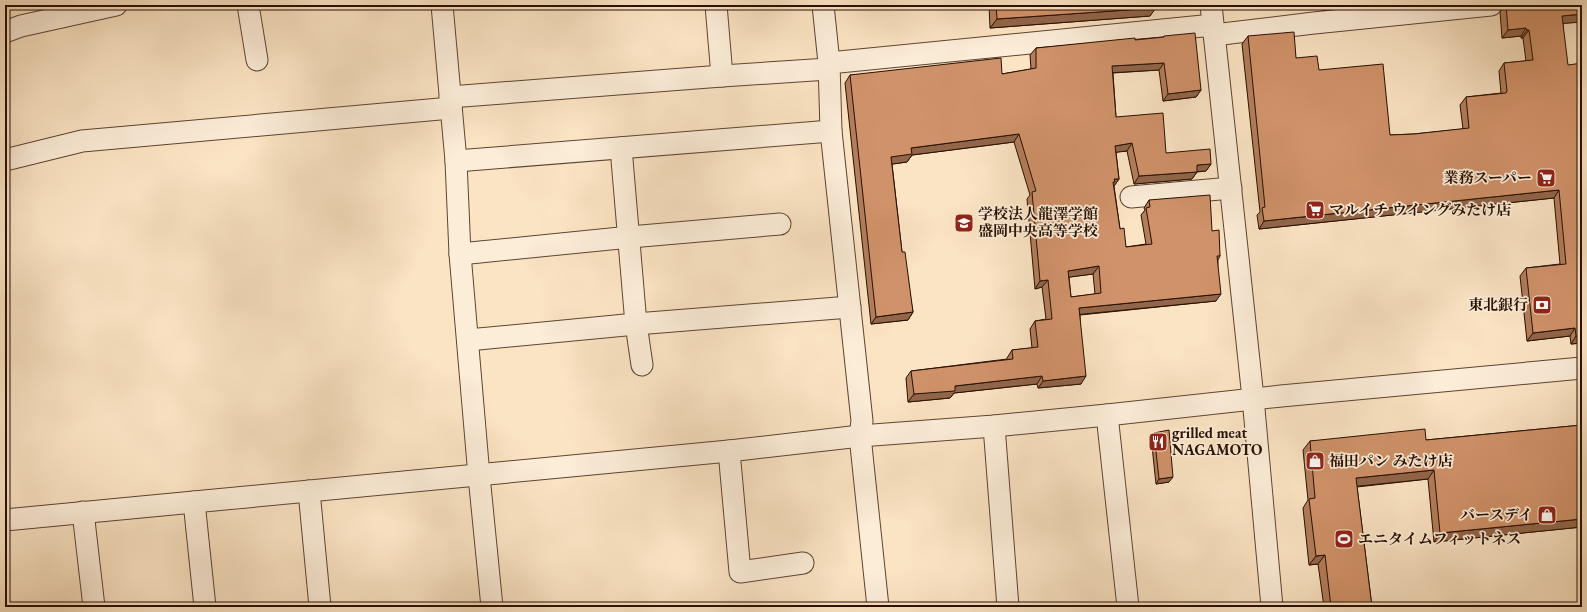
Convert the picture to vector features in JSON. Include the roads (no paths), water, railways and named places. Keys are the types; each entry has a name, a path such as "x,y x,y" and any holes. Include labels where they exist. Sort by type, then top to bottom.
{"street":[{"path":"5,32 21,26 116,5"},
{"path":"248,5 257,60"},
{"path":"442,5 456,161 460,254 492,607"},
{"path":"716,5 722,76"},
{"path":"824,5 829,66 831,131 862,421 860,436 878,607"},
{"path":"5,160 82,141 829,66 1213,22 1314,23 1491,5"},
{"path":"1213,22 1253,398 1272,607"},
{"path":"456,161 831,131"},
{"path":"621,148 630,237 636,324 642,364"},
{"path":"1131,197 1231,188"},
{"path":"460,254 780,224"},
{"path":"468,340 636,324 850,307"},
{"path":"5,520 479,476 729,451 860,436 994,426 1108,415 1253,398 1582,368"},
{"path":"1108,415 1128,607"},
{"path":"994,426 1008,607"},
{"path":"729,451 740,572 803,563"},
{"path":"308,491 320,607"},
{"path":"194,502 205,607"},
{"path":"83,512 94,607"}],"place":[{"name":"業務スーパー","path":"1546,178"},
{"name":"マルイチ ウイングみたけ店","path":"1315,210"},
{"name":"学校法人龍澤学館 盛岡中央高等学校","path":"964,223"},
{"name":"東北銀行","path":"1542,305"},
{"name":"grilled meat NAGAMOTO","path":"1158,442"},
{"name":"福田パン みたけ店","path":"1315,461"},
{"name":"バースデイ","path":"1547,515"},
{"name":"エニタイムフィットネス","path":"1344,539"}]}
